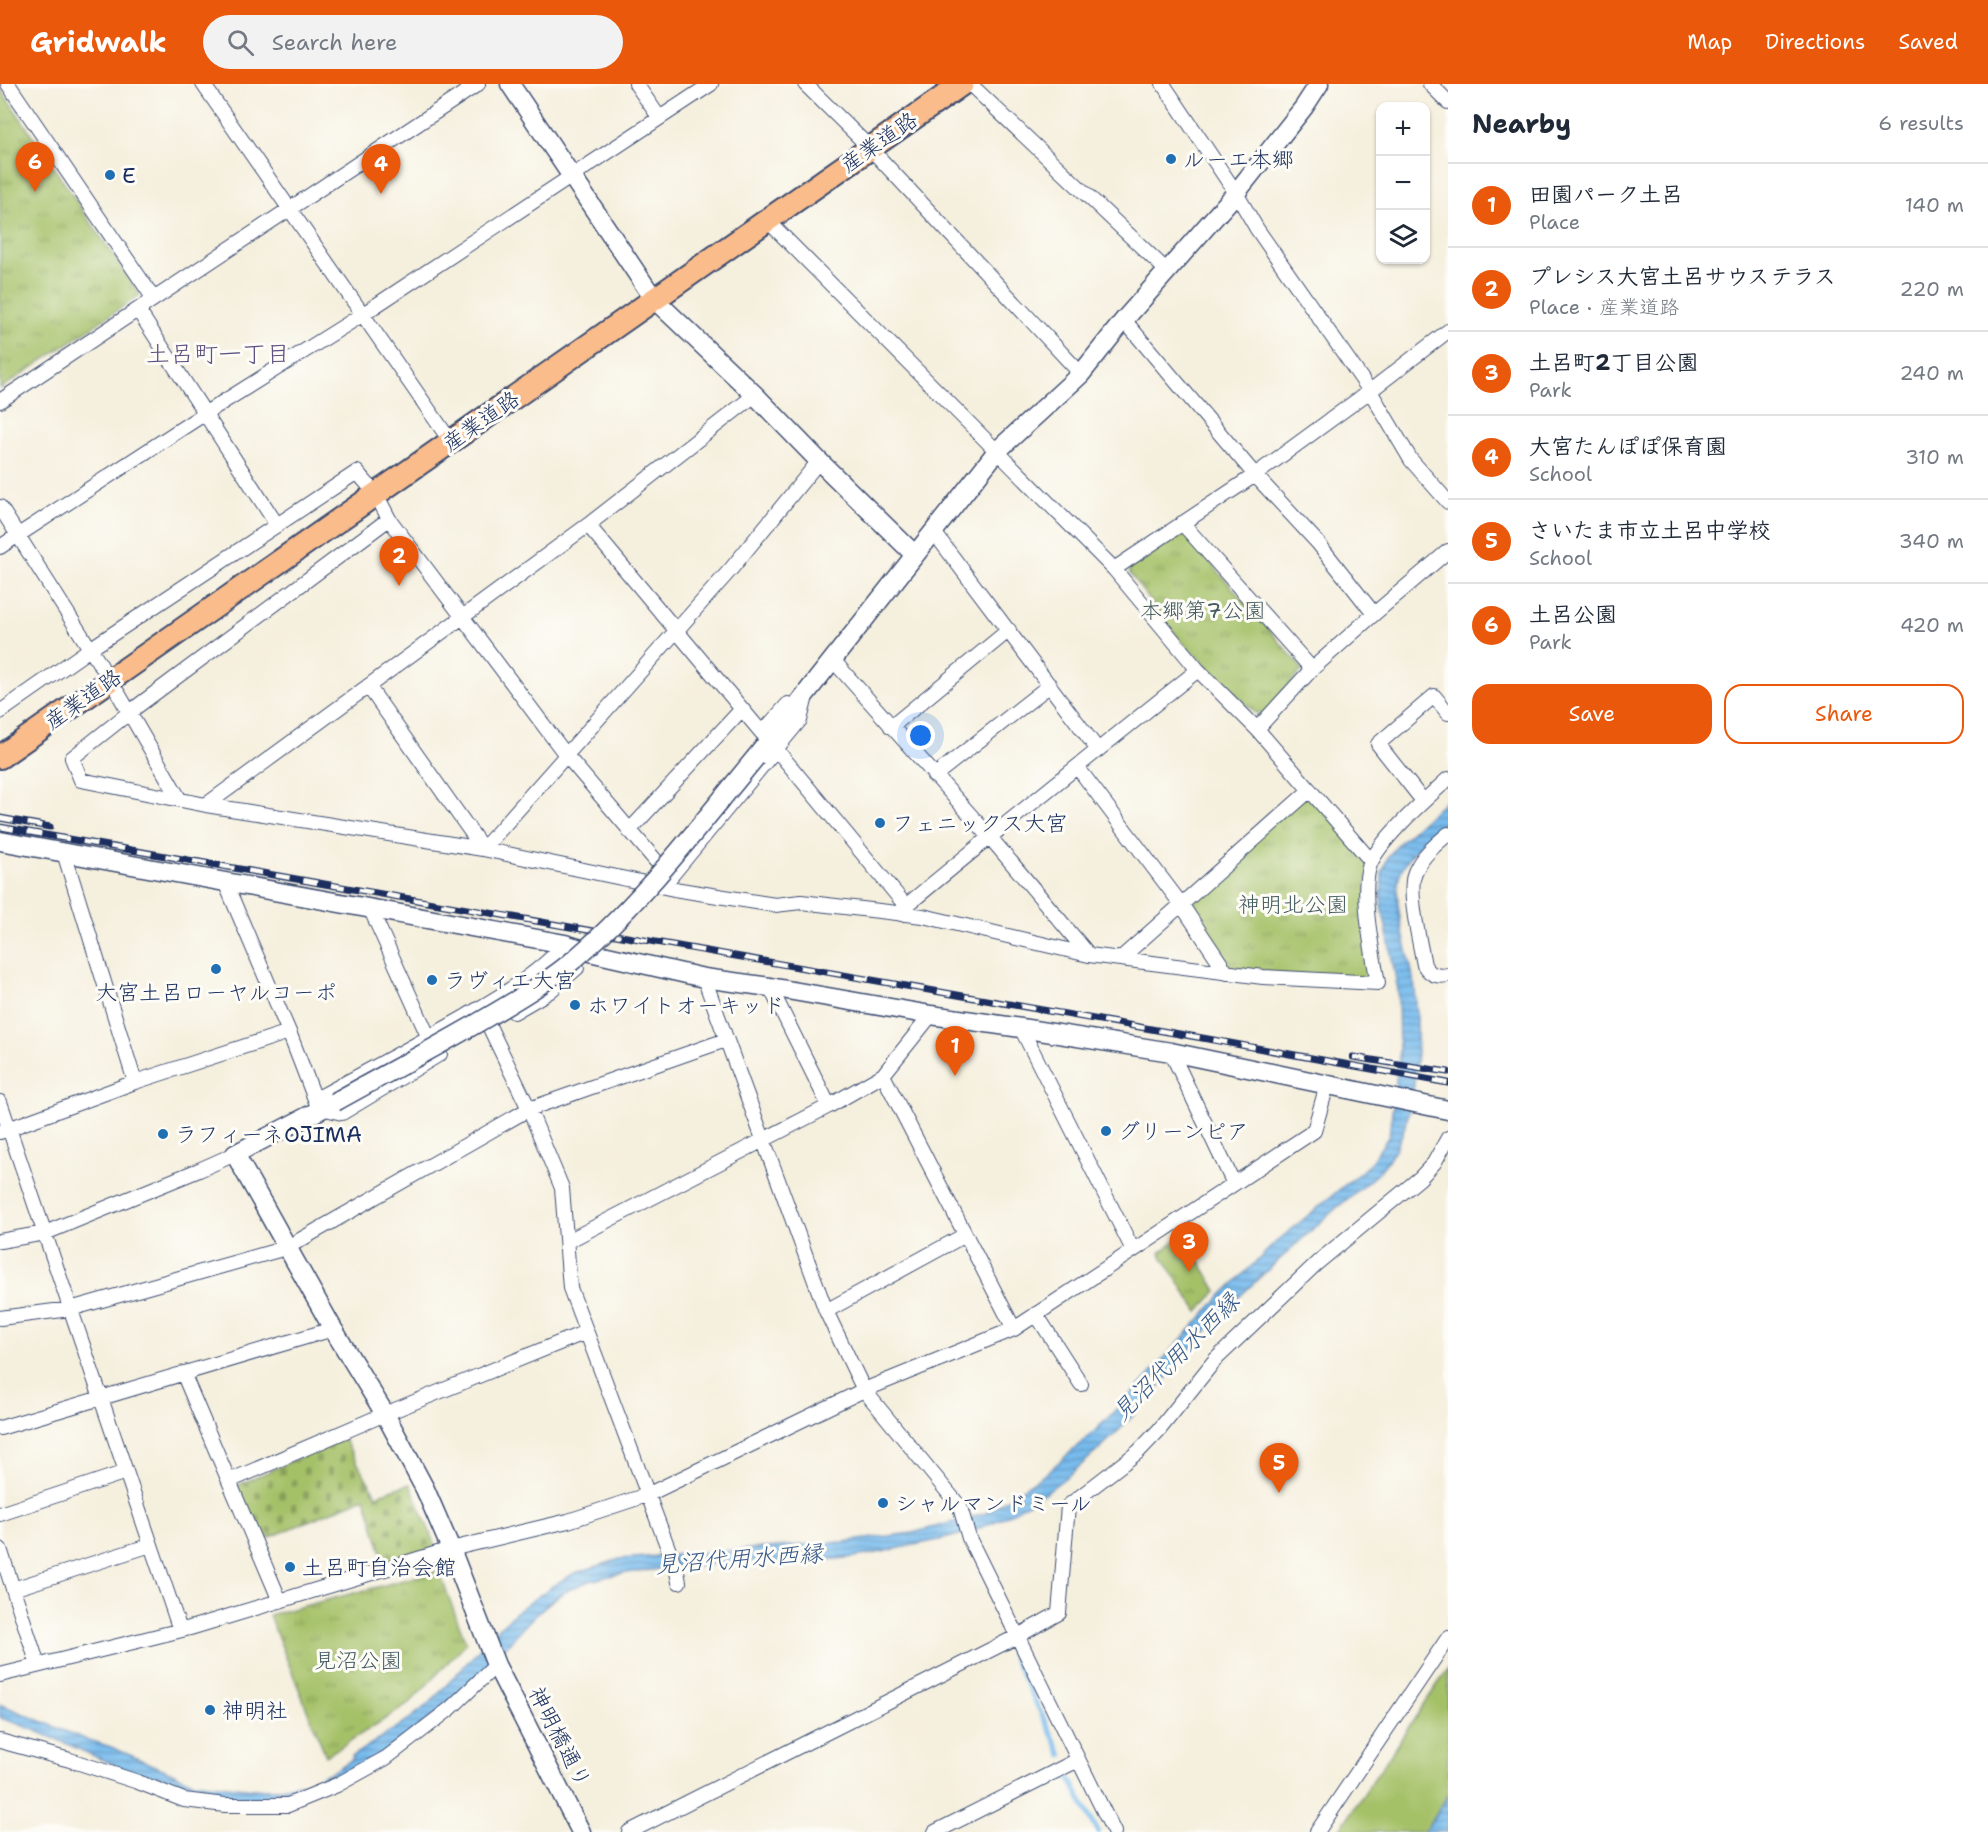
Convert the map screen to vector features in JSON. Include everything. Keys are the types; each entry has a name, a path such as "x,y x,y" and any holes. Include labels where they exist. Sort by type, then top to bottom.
{"main road":[{"name":"産業道路","path":"0,757 962,84"}],"street":[{"path":"8,84 154,299"},
{"path":"0,401 478,84"},
{"path":"510,84 654,299 755,395 915,555"},
{"path":"636,84 659,117"},
{"path":"0,547 363,314 711,84"},
{"path":"805,84 870,148 1081,374"},
{"path":"970,84 1167,272"},
{"path":"1162,84 1236,193 1257,229 1370,391 1412,460 1448,502"},
{"path":"0,1241 45,1233 235,1154 521,998 570,963 615,921 668,863 756,757 997,452 1081,374 1124,320 1236,193 1304,107 1319,84"},
{"path":"1430,84 1448,102"},
{"path":"206,85 451,442"},
{"path":"767,220 1114,569 1198,670 1257,729 1371,861"},
{"path":"138,310 277,525"},
{"path":"1124,320 1255,475 1318,543 1374,614"},
{"path":"1114,569 1255,475 1448,332"},
{"path":"206,805 588,525 755,395"},
{"path":"483,849 731,569 819,461"},
{"path":"0,712 90,649 357,472 376,494 389,519 566,755 657,861"},
{"path":"0,507 101,666"},
{"path":"389,519 130,712 72,758 81,780 206,805 483,849 663,886 775,905 801,902 903,910 1089,955 1263,977 1378,983 1370,937 1366,886 1371,861 1423,801 1448,779"},
{"path":"1182,524 1312,669"},
{"path":"588,525 762,733 790,702 807,691"},
{"path":"933,531 1098,750"},
{"path":"1257,729 1312,669 1448,551"},
{"path":"891,727 1009,630"},
{"path":"832,659 989,837 1089,955"},
{"path":"903,910 989,837 1198,670"},
{"path":"934,776 1050,685"},
{"path":"368,686 483,849"},
{"path":"663,886 800,720 807,691"},
{"path":"118,693 180,800"},
{"path":"1423,801 1378,744 1434,696 1448,713"},
{"path":"630,831 742,709"},
{"path":"776,750 903,910"},
{"path":"1078,768 1181,904 1227,973"},
{"path":"1120,959 1310,790"},
{"path":"1448,834 1424,856 1414,874 1412,889 1424,965 1432,974 1448,975"},
{"path":"0,841 565,944 594,953 704,978 1171,1052 1448,1110"},
{"path":"64,853 135,1082"},
{"path":"225,882 323,1105 342,1113 550,991 594,953"},
{"path":"370,908 429,1038"},
{"path":"323,1105 529,978 549,962 565,944"},
{"path":"704,978 826,1311 864,1390 960,1507 969,1538 1114,1832"},
{"path":"770,987 829,1106"},
{"path":"568,1241 829,1106 883,1075 931,1015"},
{"path":"489,1026 529,1109 562,1188 570,1288 678,1577"},
{"path":"1021,1028 1133,1250"},
{"path":"5,1131 135,1082 289,1032"},
{"path":"0,1318 70,1309 286,1248 529,1109 726,1040"},
{"path":"1171,1052 1234,1184"},
{"path":"883,1075 1014,1329"},
{"path":"0,1675 180,1630 451,1549 568,1521 647,1495 864,1390 1014,1329 1314,1131 1327,1085"},
{"path":"0,1102 5,1131 45,1233 180,1630"},
{"path":"629,1832 1016,1637 1059,1613 1068,1506 1138,1452 1159,1430 1215,1360 1317,1263 1420,1178 1434,1163 1448,1138"},
{"name":"神明橋通り","path":"235,1154 286,1248 385,1414 425,1490 451,1549 496,1665 581,1832"},
{"path":"826,1311 965,1234"},
{"path":"1036,1314 1081,1384"},
{"path":"0,1428 333,1329"},
{"path":"229,1481 586,1332"},
{"path":"183,1373 280,1601"},
{"path":"0,1514 126,1472"},
{"path":"13,1589 151,1545"},
{"path":"0,1549 38,1665"},
{"path":"1317,1832 1448,1638"},
{"path":"0,1741 70,1760 184,1800 225,1805 288,1805 337,1785 386,1758 451,1708 496,1665"},
{"path":"934,1832 1078,1760"}],"green space":[{"path":"0,88 140,295 0,389"},
{"name":"本郷第7公園","path":"1183,531 1303,669 1264,713 1255,713 1179,639 1130,574 1129,567"},
{"name":"神明北公園","path":"1310,790 1371,861 1366,886 1378,983 1227,973 1181,904"},
{"path":"1184,1234 1217,1291 1198,1312 1160,1253"},
{"path":"343,1438 376,1495 410,1484 435,1544 431,1552 385,1563 365,1497 259,1542 236,1486"},
{"name":"見沼公園","path":"439,1571 466,1643 409,1704 326,1756 269,1615"},
{"path":"1448,1669 1448,1796 1424,1832 1338,1832"}],"water":[{"name":"見沼代用水西縁","path":"1448,798 1448,820 1411,855 1398,881 1398,907 1415,990 1417,1053 1407,1120 1391,1156 1371,1179 1333,1211 1225,1312 1144,1404 1107,1442 1067,1476 1024,1506 963,1534 867,1555 830,1560 730,1563 638,1571 593,1580 572,1588 547,1604 466,1688 416,1729 388,1750 358,1768 329,1784 301,1795 275,1800 245,1801 189,1792 136,1774 56,1739 0,1718 0,1704 193,1782 253,1789 276,1789 304,1783 332,1772 353,1759 352,1756 404,1723 431,1702 517,1611 575,1573 620,1559 843,1542 912,1533 984,1514 1044,1475 1093,1433 1218,1299 1275,1243 1369,1165 1389,1136 1399,1057 1398,990 1381,901 1382,873 1388,857 1397,845"},
{"path":"1448,1796 1448,1832 1424,1832"}],"waterway":[{"path":"1011,1653 1062,1755"},
{"path":"1070,1779 1098,1832"}],"railway":[{"path":"0,818 50,827"},
{"path":"0,827 1448,1083"},
{"path":"1353,1057 1448,1072"}],"place":[{"name":"ルーエ本郷","path":"1171,159"},
{"name":"E","path":"110,175"},
{"name":"土呂公園","path":"35,192"},
{"name":"大宮たんぽぽ保育園","path":"381,194"},
{"name":"プレシス大宮土呂サウステラス","path":"399,586"},
{"name":"フェニックス大宮","path":"880,823"},
{"name":"大宮土呂ローヤルコーポ","path":"216,969"},
{"name":"ラヴィエ大宮","path":"432,980"},
{"name":"ホワイトオーキッド","path":"575,1005"},
{"name":"田園パーク土呂","path":"955,1076"},
{"name":"グリーンピア","path":"1106,1131"},
{"name":"ラフィーネOJIMA","path":"163,1134"},
{"name":"土呂町2丁目公園","path":"1189,1272"},
{"name":"さいたま市立土呂中学校","path":"1279,1493"},
{"name":"シャルマンドミール","path":"883,1503"},
{"name":"土呂町自治会館","path":"290,1567"},
{"name":"神明社","path":"210,1710"}],"district":[{"name":"土呂町一丁目","path":"218,354"}]}
